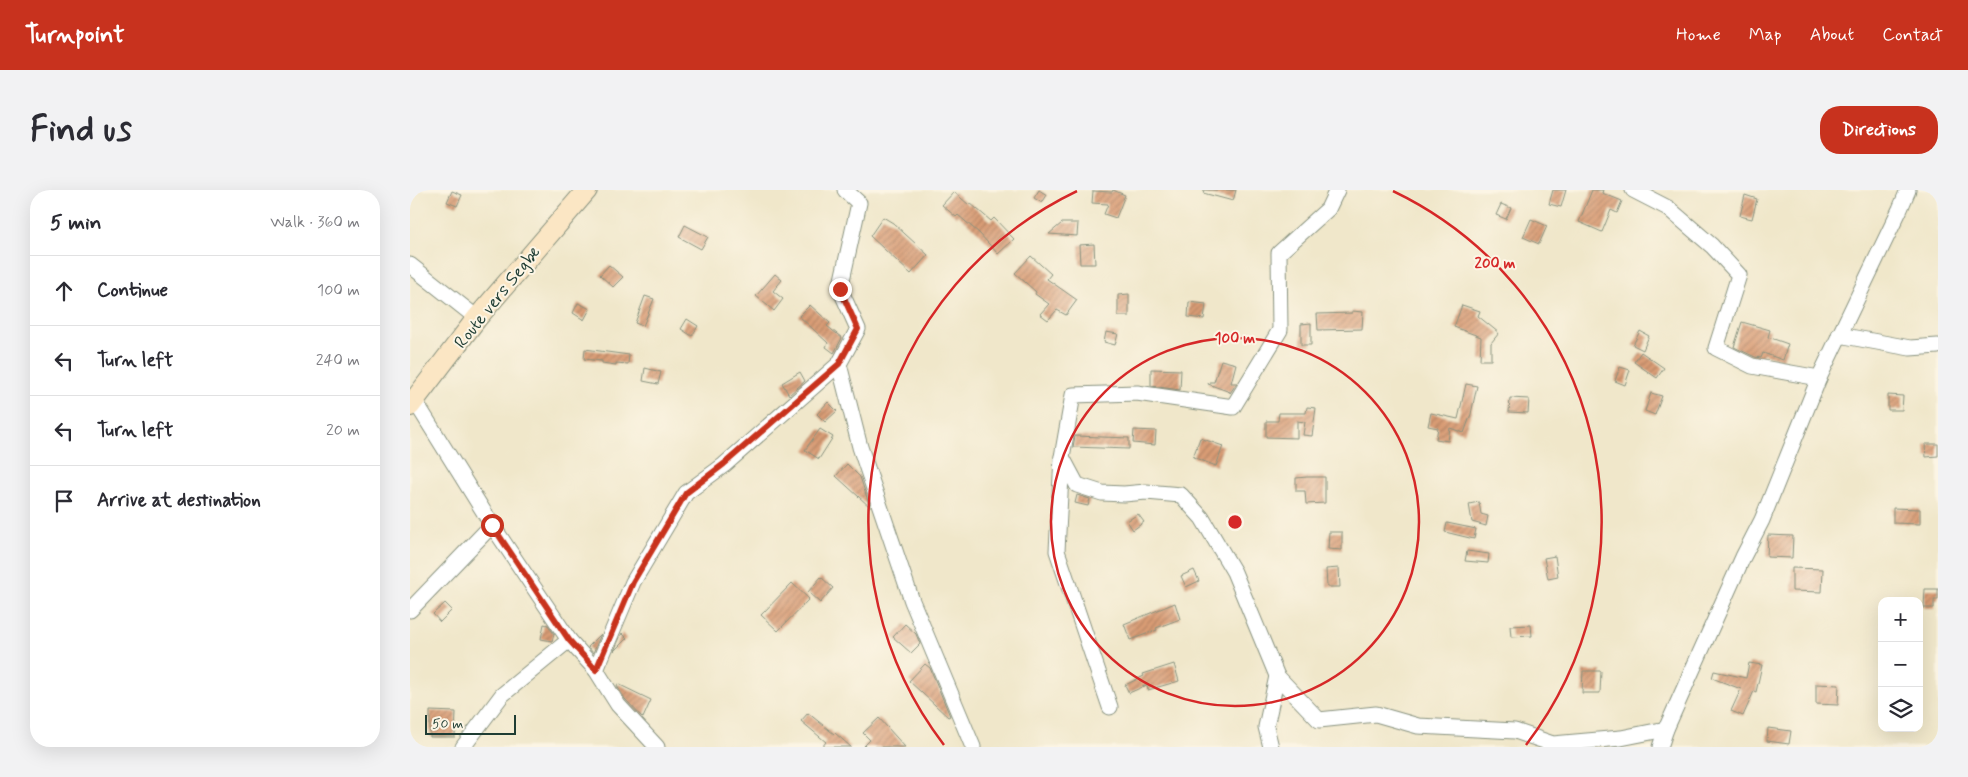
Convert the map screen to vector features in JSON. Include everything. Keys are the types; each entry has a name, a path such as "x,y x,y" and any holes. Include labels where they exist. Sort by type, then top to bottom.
{"main road":[{"name":"Route vers Segbe","path":"412,404 477,318 587,190"}],"street":[{"path":"596,670 633,582 686,493 724,464 839,364 858,329 840,289 859,202 845,190"},
{"path":"1110,707 1057,551 1062,457 1073,395 1137,393 1232,407 1280,330 1279,253 1328,209 1336,190"},
{"path":"1633,190 1668,208 1712,246 1739,275 1716,348 1752,366 1819,378"},
{"path":"1660,747 1666,729 1743,557 1762,520 1819,378 1908,190"},
{"path":"410,265 477,318"},
{"path":"1839,335 1910,348 1938,346"},
{"path":"839,364 860,447 912,601 973,747"},
{"path":"412,404 569,640 596,670 618,705 657,747"},
{"path":"1062,457 1077,485 1102,493 1146,492 1181,495 1202,518 1234,572 1277,676 1319,720 1376,714 1418,726 1515,731 1553,744 1621,738 1666,729"},
{"path":"410,610 492,525"},
{"path":"463,747 502,695 569,640"},
{"path":"1271,747 1266,727 1277,676"}],"building":[{"path":"1039,190 1047,195 1042,203 1034,198"},
{"path":"1113,190 1125,195 1116,218 1104,214 1108,204 1092,203 1093,191 1112,192"},
{"path":"1204,190 1236,190 1233,201 1203,193"},
{"path":"1553,190 1566,190 1561,207 1549,204"},
{"path":"1592,190 1603,190 1602,193 1622,201 1617,213 1611,210 1602,232 1579,222"},
{"path":"452,191 462,195 457,206 447,202"},
{"path":"954,192 991,221 994,218 1014,239 998,254 979,233 958,215 956,217 942,205"},
{"path":"1745,195 1757,199 1752,219 1740,216"},
{"path":"1501,204 1511,208 1506,219 1496,215"},
{"path":"883,217 893,223 928,255 911,274 870,236"},
{"path":"1531,219 1547,226 1539,244 1523,237"},
{"path":"1062,223 1078,223 1077,236 1049,234"},
{"path":"685,225 708,237 701,249 679,237"},
{"path":"1094,244 1095,264 1080,264 1079,245"},
{"path":"1031,256 1051,274 1047,279 1077,300 1066,315 1057,310 1048,320 1040,314 1049,304 1035,294 1036,292 1015,273"},
{"path":"609,265 623,277 613,287 600,275"},
{"path":"775,274 782,280 773,291 783,299 774,311 756,296"},
{"path":"1129,294 1129,316 1118,316 1118,295"},
{"path":"645,296 654,299 643,326 635,323"},
{"path":"1189,302 1206,304 1204,319 1188,317"},
{"path":"578,303 590,309 584,320 573,313"},
{"path":"810,305 830,323 827,326 842,338 834,353 826,347 828,343 799,316"},
{"path":"1462,305 1480,311 1478,316 1499,333 1491,343 1491,360 1480,360 1481,337 1454,327"},
{"path":"1352,311 1363,312 1362,329 1318,330 1317,314 1352,313"},
{"path":"687,319 698,326 692,336 681,329"},
{"path":"1742,322 1770,330 1768,337 1788,344 1783,360 1763,353 1761,358 1755,357 1734,347"},
{"path":"1311,323 1311,345 1301,345 1301,324"},
{"path":"1640,331 1649,336 1643,350 1633,345"},
{"path":"1106,332 1118,334 1115,345 1104,342"},
{"path":"585,349 629,355 628,364 616,363 616,365 584,359"},
{"path":"1641,352 1664,368 1657,378 1634,362"},
{"path":"1221,360 1236,364 1231,383 1237,383 1230,393 1208,384 1209,382 1214,382"},
{"path":"1620,367 1630,370 1625,385 1615,381"},
{"path":"645,368 661,372 658,384 643,381"},
{"path":"1151,369 1181,370 1180,390 1151,386"},
{"path":"800,372 805,381 789,395 782,383"},
{"path":"1466,384 1477,386 1471,414 1464,433 1450,428 1448,441 1436,439 1438,428 1428,426 1431,413 1458,419"},
{"path":"1651,393 1662,396 1655,415 1645,411"},
{"path":"1888,395 1903,396 1902,410 1888,410"},
{"path":"1510,398 1529,399 1528,413 1509,412"},
{"path":"828,402 837,411 825,422 817,414"},
{"path":"1307,407 1316,408 1312,436 1303,435 1305,422 1297,421 1297,438 1266,437 1266,421 1278,421 1279,413 1306,413"},
{"path":"820,429 833,437 819,459 805,450"},
{"path":"1134,430 1156,431 1155,445 1133,443"},
{"path":"1075,436 1129,438 1129,449 1073,447"},
{"path":"1200,438 1223,446 1216,466 1193,457"},
{"path":"1925,444 1938,444 1938,456 1926,457"},
{"path":"847,464 860,477 870,507 836,476"},
{"path":"1325,477 1325,503 1306,504 1305,491 1296,491 1296,478"},
{"path":"1077,495 1090,499 1088,506 1075,503"},
{"path":"1479,502 1481,514 1488,516 1486,526 1472,522 1469,504"},
{"path":"1893,508 1920,509 1920,524 1893,523"},
{"path":"1138,514 1144,522 1133,530 1127,521"},
{"path":"1447,523 1476,529 1474,539 1445,532"},
{"path":"1329,532 1342,532 1342,550 1328,549"},
{"path":"1768,535 1793,536 1792,558 1767,557"},
{"path":"1467,551 1489,554 1488,563 1465,561"},
{"path":"1555,556 1558,577 1548,579 1544,558"},
{"path":"1339,568 1340,587 1327,587 1326,569"},
{"path":"1792,568 1823,569 1822,592 1792,591"},
{"path":"1194,570 1199,581 1186,587 1181,576"},
{"path":"821,577 833,588 820,603 808,592"},
{"path":"792,583 809,599 778,631 761,615"},
{"path":"1925,589 1938,589 1938,600 1934,600 1934,608 1924,608"},
{"path":"445,603 452,610 440,622 433,614"},
{"path":"1175,603 1180,619 1130,640 1124,624"},
{"path":"544,624 548,625 554,634 552,641 541,639"},
{"path":"905,624 916,634 920,644 911,653 893,637"},
{"path":"1531,625 1532,636 1511,637 1510,626"},
{"path":"622,633 627,638 614,651"},
{"path":"601,634 593,653 588,647"},
{"path":"1749,663 1762,665 1756,692 1754,691 1743,716 1731,711 1741,689 1712,678 1714,671 1746,678"},
{"path":"925,664 930,668 950,716 948,717 909,681"},
{"path":"1174,664 1179,681 1148,690 1147,685 1129,693 1125,685 1144,676 1143,674"},
{"path":"1583,671 1601,671 1600,693 1582,693"},
{"path":"618,684 651,700 643,718 625,699 617,686"},
{"path":"1816,684 1839,685 1838,705 1816,704"},
{"path":"430,711 456,712 455,737 430,737"},
{"path":"808,713 851,747 822,747 826,742 801,721"},
{"path":"879,718 905,747 863,747 870,740 863,733"},
{"path":"1768,728 1791,731 1789,744 1767,741"}],"route":[{"path":"492,525 569,640 596,670 633,582 686,493 724,464 839,364 858,329 840,289"}]}
